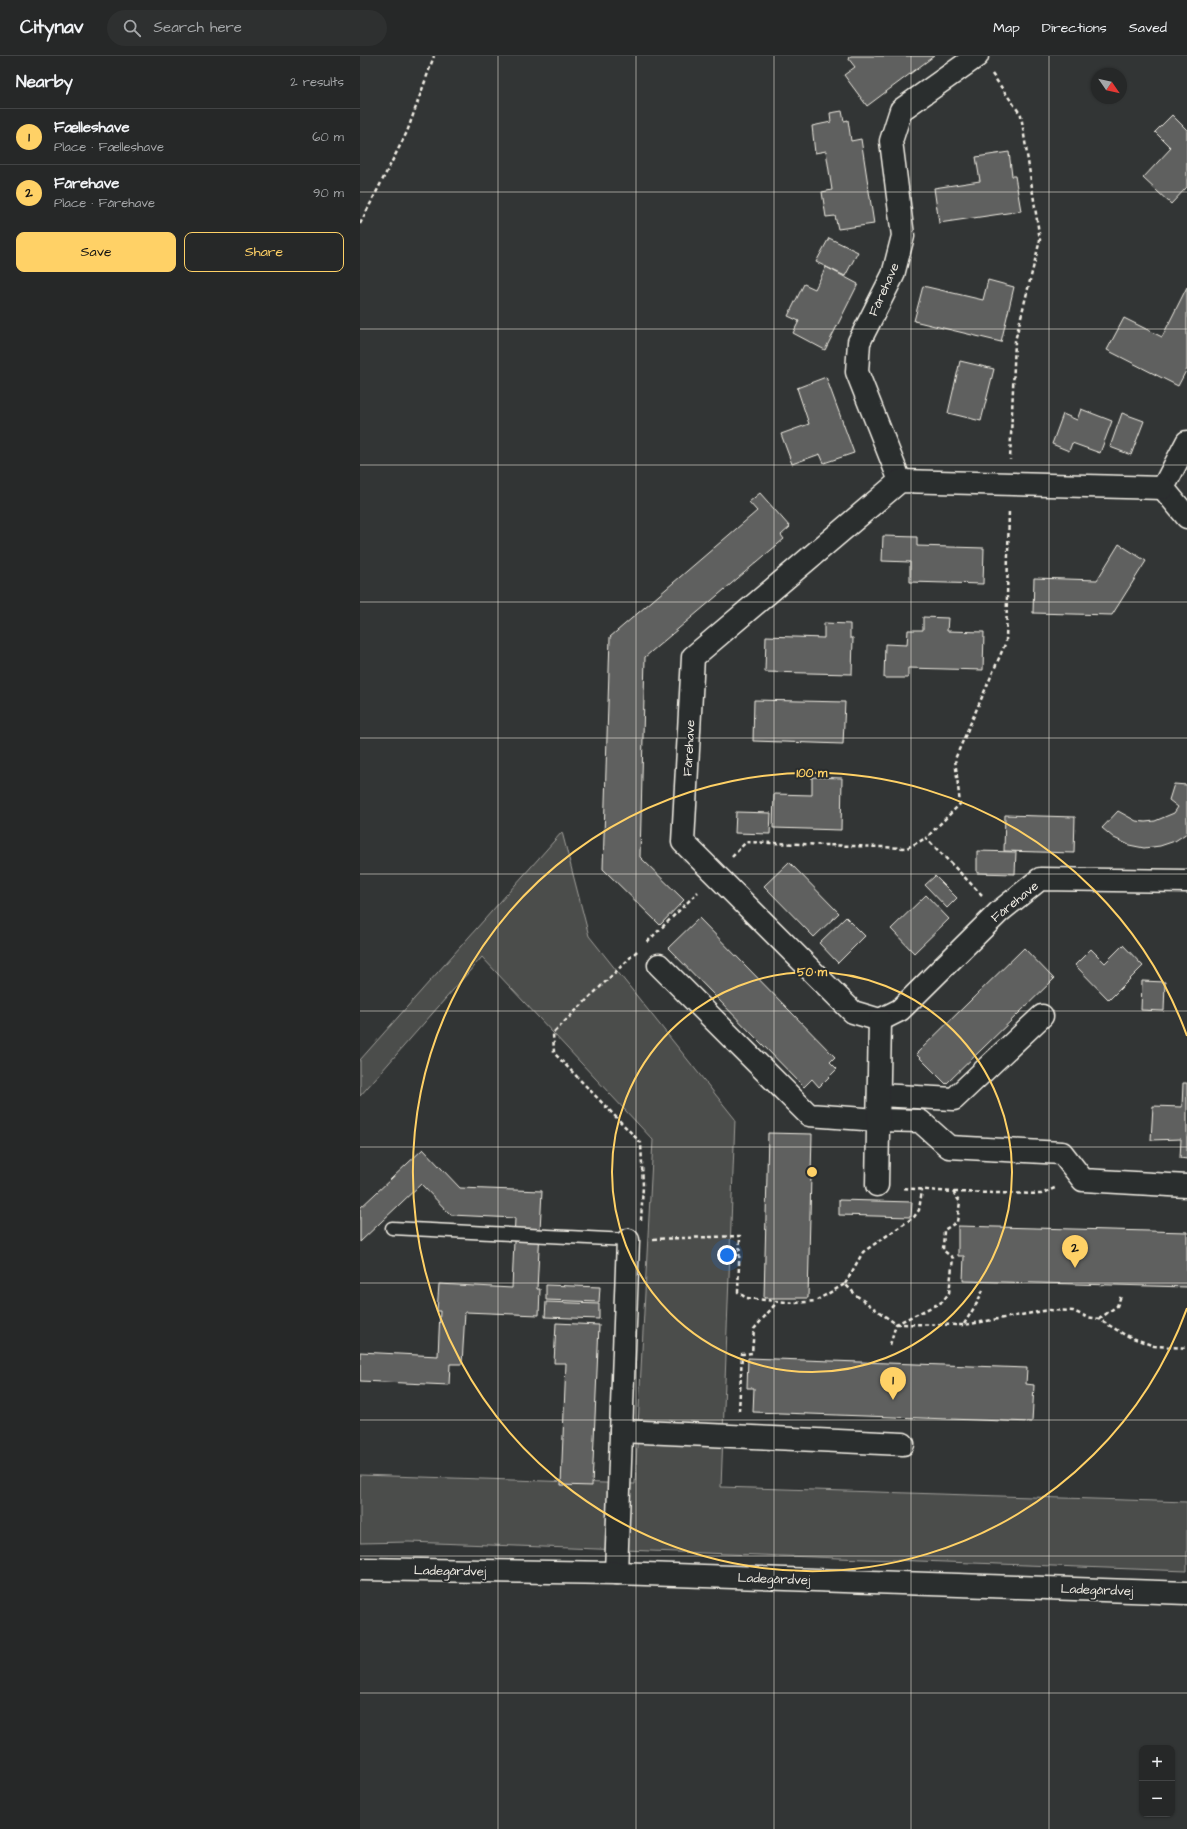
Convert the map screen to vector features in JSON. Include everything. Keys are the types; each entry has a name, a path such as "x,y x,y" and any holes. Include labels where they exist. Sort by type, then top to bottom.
{"street":[{"name":"Fårehave","path":"977,56 901,110 891,141 903,236 893,275 859,342 856,372 900,481 693,656 683,842 854,1012 880,1020 900,1010 999,912 1040,879 1187,882"},
{"path":"1163,488 1187,442"},
{"path":"900,481 1163,488 1187,517"},
{"path":"659,965 809,1115 878,1120 920,1121 949,1147 1062,1153 1083,1180 1187,1186"},
{"path":"879,1095 954,1099 1042,1016"},
{"path":"877,1185 880,1020"},
{"path":"616,1573 628,1240"},
{"path":"621,1431 903,1444"},
{"name":"Ladegårdvej","path":"360,1569 616,1573 1187,1593"}],"lane":[{"path":"392,1228 628,1240"}],"path":[{"path":"360,224 407,132 434,56"},
{"path":"646,942 715,875 746,842 907,848 926,838"},
{"path":"628,1240 641,1223 643,1186 641,1143 554,1053 553,1033 641,948"},
{"path":"628,1240 740,1236 738,1292 746,1298 796,1303 815,1301 845,1284 863,1252 914,1217 919,1210 922,1190 1041,1194 1054,1190 1076,1170"},
{"path":"890,1345 896,1324 942,1302 949,1293 953,1258 943,1250 944,1230 957,1222 960,1202 953,1192"},
{"path":"845,1284 857,1296 896,1324 964,1325 1049,1310 1073,1311 1087,1317 1099,1319 1125,1335 1154,1346 1187,1348"},
{"path":"964,1325 984,1288"},
{"path":"1099,1319 1117,1306 1121,1296"},
{"path":"738,1436 742,1354 752,1353 754,1329 778,1301"}],"shaded area":[{"path":"562,832 589,936 735,1119 721,1487 1187,1502 1187,1571 409,1542 360,1543 360,1475 635,1484 653,1140 482,957 360,1096 360,1060"}],"building":[{"path":"851,56 934,56 867,106 844,75 855,67 848,58"},
{"path":"842,111 844,121 848,120 851,141 861,139 874,224 838,229 835,216 826,217 822,192 832,190 826,151 815,153 812,126 831,122 830,113"},
{"path":"1172,115 1187,130 1187,187 1171,204 1143,178 1171,148 1155,132"},
{"path":"1009,152 1012,176 1015,176 1021,211 939,223 934,188 980,181 976,157"},
{"path":"829,238 858,252 845,276 816,262"},
{"path":"826,267 858,284 825,350 793,333 799,321 788,316 804,284 815,289"},
{"path":"988,280 1014,287 1001,342 914,321 923,286 983,300"},
{"path":"1187,287 1187,369 1178,386 1107,350 1124,318 1162,337"},
{"path":"960,361 994,369 981,421 948,413"},
{"path":"826,377 854,453 824,463 820,454 792,464 781,434 809,424 797,388"},
{"path":"1081,409 1112,421 1100,453 1072,443 1069,451 1052,444 1063,414 1077,420"},
{"path":"1122,413 1144,421 1131,455 1110,447"},
{"path":"760,493 790,527 781,535 784,539 645,657 640,857 684,900 660,925 603,869 610,637 757,511 749,502"},
{"path":"883,536 917,537 917,546 984,548 983,584 910,582 910,562 882,561"},
{"path":"1119,544 1146,561 1112,615 1033,613 1034,578 1097,580"},
{"path":"923,617 948,618 947,631 984,632 983,670 908,668 908,678 884,678 885,644 907,645 908,630 923,630"},
{"path":"824,623 850,624 850,638 853,638 852,674 765,672 766,636 824,638"},
{"path":"754,700 845,702 843,744 753,741"},
{"path":"812,777 842,778 841,830 773,828 774,794 812,795"},
{"path":"1174,784 1187,785 1187,833 1175,841 1160,846 1144,848 1129,845 1114,838 1102,828 1118,811 1136,821 1145,822 1155,821 1174,813 1178,807 1169,800"},
{"path":"736,812 771,813 770,834 735,833"},
{"path":"1005,815 1075,817 1074,853 1004,851"},
{"path":"977,851 1016,852 1015,874 977,873"},
{"path":"789,862 839,913 814,937 764,886"},
{"path":"935,876 957,898 947,908 925,885"},
{"path":"926,895 949,919 914,953 891,929"},
{"path":"846,917 865,936 838,963 819,943"},
{"path":"699,918 835,1057 830,1062 837,1069 819,1087 812,1079 804,1087 668,948"},
{"path":"1123,945 1143,966 1109,1000 1075,965 1091,949 1105,963"},
{"path":"1024,948 1054,979 946,1084 916,1054"},
{"path":"1142,981 1165,982 1164,1011 1141,1010"},
{"path":"1183,1083 1187,1083 1187,1159 1180,1158 1181,1139 1151,1140 1153,1106 1182,1107"},
{"path":"768,1133 812,1134 808,1298 764,1298"},
{"path":"423,1149 460,1188 542,1191 537,1289 540,1289 539,1315 465,1312 462,1364 450,1364 449,1385 360,1381 360,1352 438,1356 440,1311 437,1311 439,1284 512,1288 515,1218 451,1215 421,1184 360,1242 360,1208"},
{"path":"839,1200 912,1202 911,1217 839,1215"},
{"path":"958,1226 1187,1232 1187,1287 963,1281 964,1256 958,1256"},
{"path":"546,1285 600,1287 599,1302 546,1300"},
{"path":"546,1302 599,1304 599,1319 545,1317"},
{"path":"556,1323 599,1325 592,1486 561,1485 566,1363 554,1363"},
{"path":"748,1358 1027,1368 1026,1384 1034,1385 1032,1422 753,1412 754,1388 747,1388"}],"place":[{"name":"Fårehave","path":"1075,1268"},
{"name":"Fælleshave","path":"893,1400"}]}
